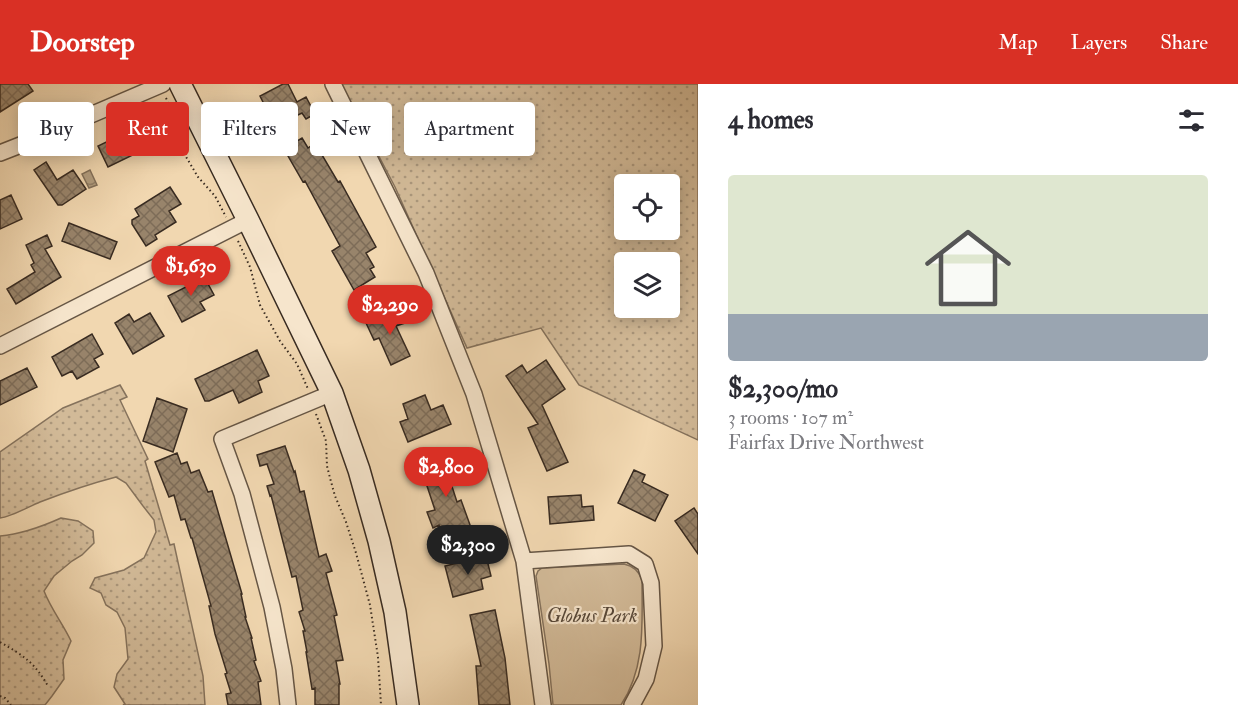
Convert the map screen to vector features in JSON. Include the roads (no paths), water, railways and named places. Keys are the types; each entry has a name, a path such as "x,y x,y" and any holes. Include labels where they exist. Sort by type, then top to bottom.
{"street":[{"path":"333,84 426,273 474,394 524,561 543,705"},
{"path":"0,153 170,89 248,220 332,393 359,470 379,541 395,612 408,705"},
{"path":"0,346 248,220"},
{"path":"288,705 284,669 272,607 242,494 222,439 332,393"},
{"path":"524,561 629,554 645,564 651,584 654,646 646,679 632,705"}],"water":[{"path":"90,170 97,185 89,188 82,174"}],"park label":[{"name":"Globus Park","path":"592,615"}]}
